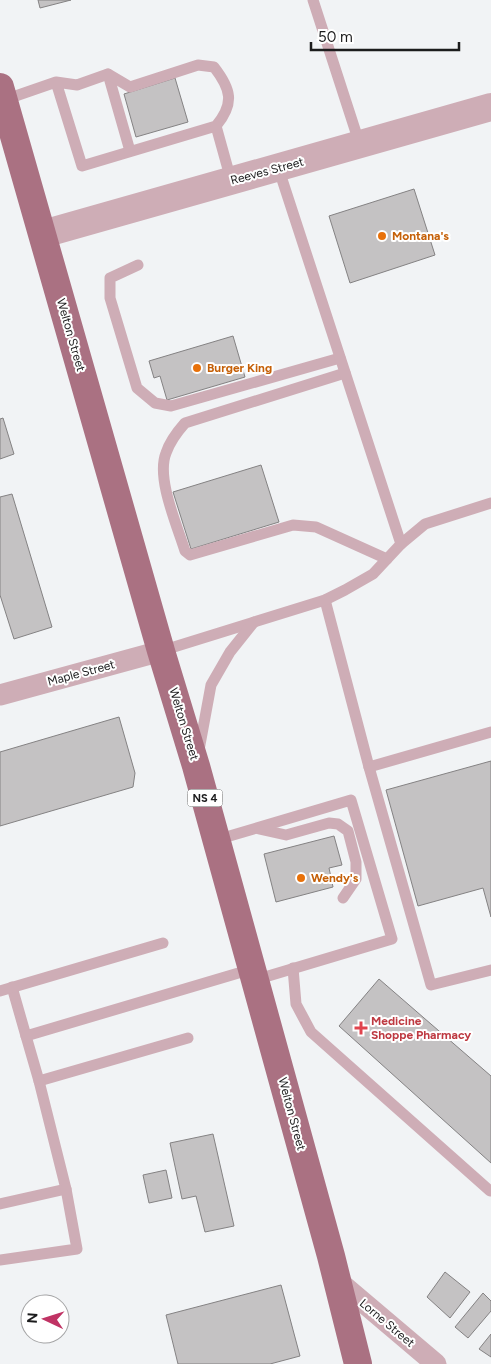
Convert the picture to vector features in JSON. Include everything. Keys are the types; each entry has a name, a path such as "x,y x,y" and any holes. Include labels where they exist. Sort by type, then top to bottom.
{"main road":[{"name":"Welton Street","path":"2,93 161,651 196,766 338,1281 358,1364"}],"street":[{"name":"Reeves Street","path":"43,234 491,107"},
{"name":"Maple Street","path":"0,695 161,651"},
{"name":"Lorne Street","path":"338,1281 436,1364"}],"lane":[{"path":"313,0 360,145"},
{"path":"56,82 82,166 216,126 225,115 230,96 224,80 214,67 198,65 130,87 108,74"},
{"path":"2,93 56,82 77,85 108,74"},
{"path":"108,74 130,151"},
{"path":"216,126 231,180"},
{"path":"278,168 401,544"},
{"path":"138,265 110,278 110,298 137,388 155,403 171,406 340,358"},
{"path":"345,373 185,423 173,436 165,454 163,479 185,551 190,555 293,525 316,527 387,559"},
{"path":"161,651 325,600 373,574 401,544 425,524 491,503"},
{"path":"325,600 368,767 431,985 491,970"},
{"path":"196,766 212,685 230,652 254,622"},
{"path":"368,767 491,732"},
{"path":"26,1036 253,974 294,968 392,939 351,800 216,840"},
{"path":"256,829 286,835 329,823 338,824 348,831 356,862 356,879 343,898"},
{"path":"0,991 163,943"},
{"path":"294,968 296,1004 312,1032 490,1191"},
{"path":"0,1260 77,1249 66,1189 39,1081 12,987"},
{"path":"39,1081 188,1038"},
{"path":"0,1204 66,1189"}],"building":[{"path":"38,0 71,0 40,8"},
{"path":"175,78 188,122 136,137 124,94"},
{"name":"Montana's","path":"414,189 435,255 350,283 329,216"},
{"name":"Burger King","path":"233,336 245,377 167,400 160,376 154,378 149,361"},
{"path":"3,418 14,454 0,459 0,419"},
{"path":"261,465 279,522 191,549 173,492"},
{"path":"12,494 52,627 14,639 0,595 0,497"},
{"path":"119,717 135,773 133,787 0,826 0,752"},
{"path":"491,761 491,917 483,888 418,906 386,790"},
{"name":"Wendy's","path":"334,836 342,865 329,868 333,887 276,902 264,854"},
{"path":"379,979 491,1076 491,1163 339,1026"},
{"path":"213,1134 234,1226 205,1232 196,1196 182,1199 170,1143"},
{"path":"166,1170 172,1198 149,1203 143,1175"},
{"path":"445,1272 470,1292 450,1318 427,1297"},
{"path":"281,1285 300,1356 270,1364 178,1364 166,1315"},
{"path":"483,1293 491,1301 491,1311 468,1338 455,1327"},
{"path":"491,1334 491,1357 479,1349"}],"place":[{"name":"Montana's","path":"382,236"},
{"name":"Burger King","path":"197,368"},
{"name":"Wendy's","path":"301,878"},
{"name":"Medicine Shoppe Pharmacy","path":"361,1028"}]}
